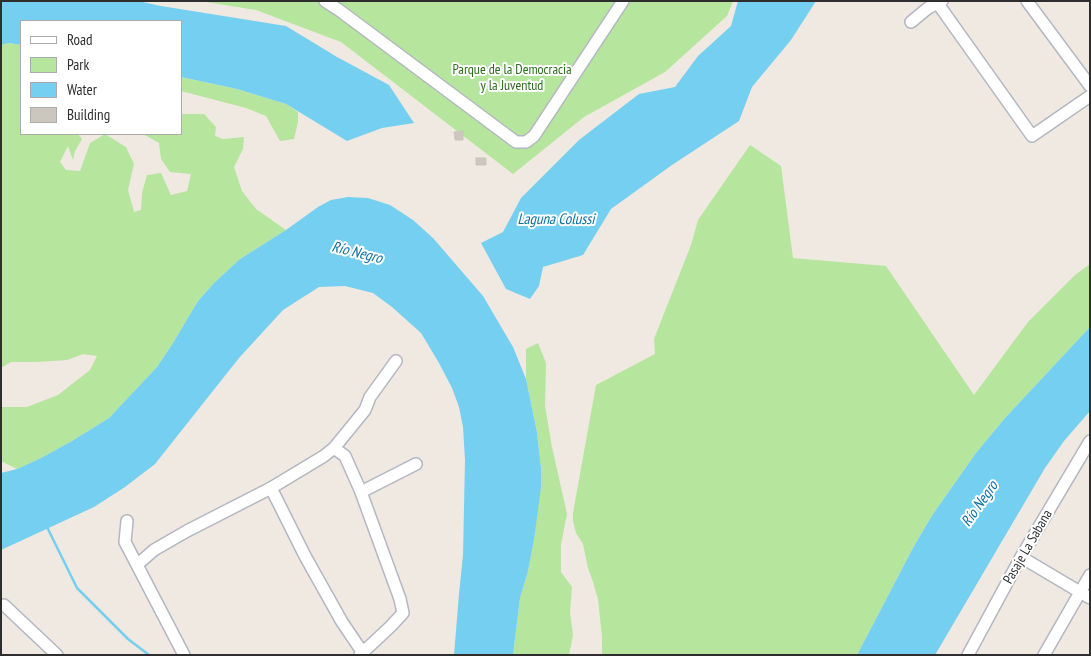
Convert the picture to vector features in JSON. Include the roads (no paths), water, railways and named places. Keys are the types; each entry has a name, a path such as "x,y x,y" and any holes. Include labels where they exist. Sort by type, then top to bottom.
{"street":[{"path":"325,1 516,142 526,142 534,136 623,1"},
{"path":"1028,1 1090,86"},
{"path":"911,22 938,2 1032,136 1090,96"},
{"path":"137,565 154,550 271,488 324,456 334,448 365,410 370,397 396,361"},
{"name":"Pasaje La Sabana","path":"968,655 1021,557 1090,441"},
{"path":"271,488 304,556 361,654 402,613 400,600 361,492 346,456 334,448"},
{"path":"361,492 416,464"},
{"path":"127,521 125,542 184,655"},
{"path":"1021,557 1085,595"},
{"path":"1044,655 1085,595 1090,575"},
{"path":"4,605 58,655"}],"water":[{"path":"1,1 138,1 286,26 337,57 389,85 414,123 382,128 347,141 286,104 237,89 182,77 182,20 20,20 20,45 9,43 1,45"},
{"name":"Laguna Colussi","path":"738,1 816,1 791,40 752,87 739,121 672,165 611,209 583,255 543,267 539,286 530,299 506,289 481,243 503,232 521,198 579,140 639,94 675,87 698,56 731,26"},
{"name":"Río Negro","path":"348,197 368,198 390,205 413,220 433,238 483,296 513,347 526,379 537,432 541,487 534,540 520,598 513,655 454,655 463,555 465,460 463,427 459,407 452,388 421,333 373,293 345,286 319,287 283,310 239,358 155,464 125,487 94,507 1,550 1,473 17,469 41,458 109,418 157,367 198,301 215,282 240,259 318,207 331,200"},
{"name":"Río Negro","path":"1090,327 1090,411 1064,441 1045,468 935,655 857,655 914,546 933,514 976,453 1005,418"}],"waterway":[{"path":"47,527 77,588 128,639 149,655"}],"park label":[{"name":"Parque de la Democracia y la Juventud","path":"512,78"}]}
